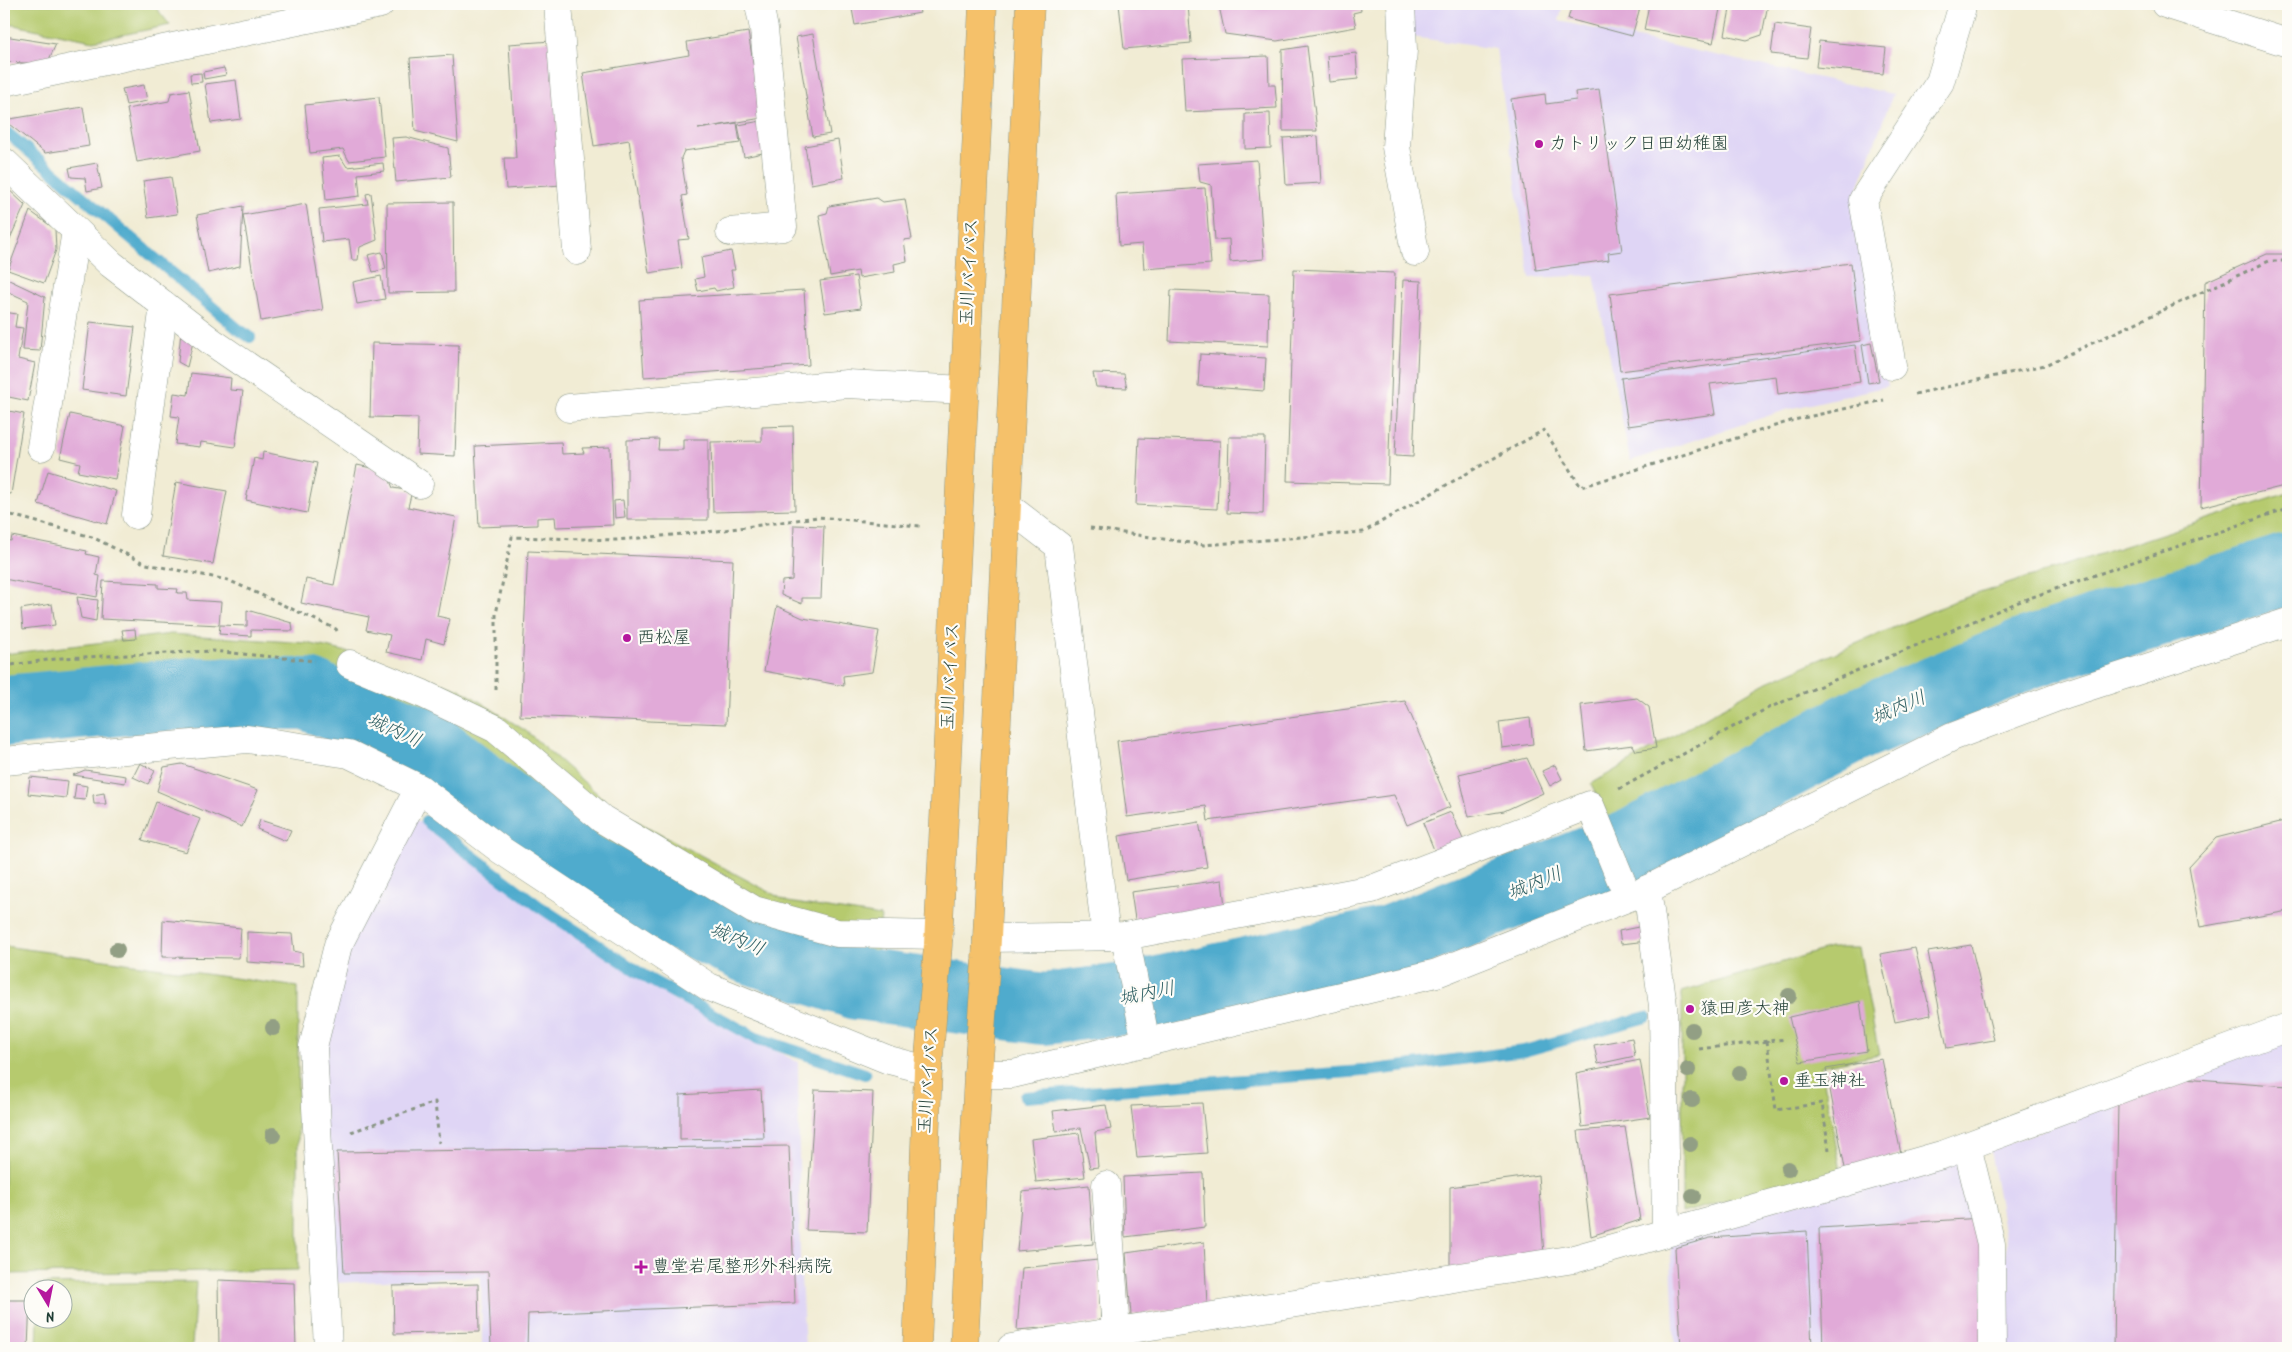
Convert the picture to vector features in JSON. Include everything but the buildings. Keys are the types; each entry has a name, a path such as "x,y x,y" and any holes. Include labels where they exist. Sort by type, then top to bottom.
{"highway":[{"name":"玉川バイパス","path":"918,1348 930,1059 938,940 983,4"},
{"path":"964,1348 987,948 1030,4"}],"street":[{"path":"4,82 380,4"},
{"path":"558,4 577,251"},
{"path":"730,232 783,227 764,29 759,4"},
{"path":"1401,4 1403,50 1396,147 1415,252"},
{"path":"1892,366 1863,200 1940,82 1962,4"},
{"path":"2165,4 2288,43"},
{"path":"4,162 111,264 212,342 419,484"},
{"path":"42,447 76,231"},
{"path":"136,515 164,305"},
{"path":"569,408 847,384 965,390"},
{"path":"1007,506 1060,546 1116,936 1146,1042"},
{"path":"979,1063 1013,1074 1437,973 1638,893 1952,737 2066,694 2288,622"},
{"path":"350,664 423,694 496,729 602,818 754,910 837,933 938,940"},
{"path":"4,761 247,739 349,754 420,788 501,850 710,987 889,1060 930,1059"},
{"path":"328,1348 313,1047 338,945 420,788"},
{"path":"987,948 1116,936 1372,889 1590,805 1638,893 1663,1006 1666,1232"},
{"path":"1011,1348 1574,1259 1967,1146 2288,1027"},
{"path":"1967,1146 1991,1244 1992,1348"},
{"path":"1106,1185 1116,1332"}],"path":[{"path":"1910,395 2045,366 2269,261 2288,261"},
{"path":"1087,527 1204,544 1363,532 1544,430 1581,487 1794,420 1891,399"},
{"path":"1590,805 1766,709 2021,601 2288,508"},
{"path":"4,513 92,537 146,564 228,580 336,629 350,664 212,651 62,658 4,666"},
{"path":"496,729 496,614 512,537 618,540 717,532 817,517 920,526"},
{"path":"1664,1053 1786,1039"},
{"path":"1767,1042 1776,1110 1822,1104 1834,1185"},
{"path":"318,1144 435,1102 439,1143"}],"shaded area":[{"path":"1411,4 1563,4 1559,21 1893,94 1856,193 1888,386 1789,409 1630,461 1594,275 1530,278 1496,49 1412,37"},
{"path":"414,818 674,1000 798,1062 800,1258 805,1348 482,1348 481,1277 334,1283 319,1045 343,946"},
{"path":"2288,1037 2288,1348 2004,1348 2006,1241 1990,1150"},
{"path":"1961,1159 1985,1242 1982,1348 1675,1348 1670,1237"}],"green space":[{"path":"4,4 153,4 170,25 93,41 4,23"},
{"path":"2288,493 2288,543 2029,632 1802,727 1611,823 1591,784 1763,684 1955,601"},
{"path":"171,634 307,643 357,654 460,689 526,731 616,810 788,902 881,916 876,966 744,923 585,843 485,751 333,688 210,677 4,691 4,654"},
{"path":"4,946 298,987 298,1270 4,1274"},
{"name":"垂玉神社","path":"1830,948 1859,948 1879,1055 1821,1066 1841,1171 1682,1213 1682,992"},
{"path":"196,1282 192,1348 37,1348 38,1330 72,1330 72,1284"}],"waterway":[{"path":"4,130 238,329 250,337"},
{"name":"城内川","path":"4,711 194,693 308,694 424,743 582,868 747,947 858,984 1044,1009 1132,998 1385,943 1630,846 1857,725 2028,653 2288,569"},
{"path":"426,821 540,907 649,979 756,1038 865,1074"},
{"path":"1025,1097 1375,1070 1524,1051 1646,1017"}],"place":[{"name":"カトリック日田幼稚園","path":"1539,144"},
{"name":"西松屋","path":"627,638"},
{"name":"猿田彦大神","path":"1690,1009"},
{"name":"垂玉神社","path":"1784,1081"},
{"name":"豊堂岩尾整形外科病院","path":"641,1267"}]}
